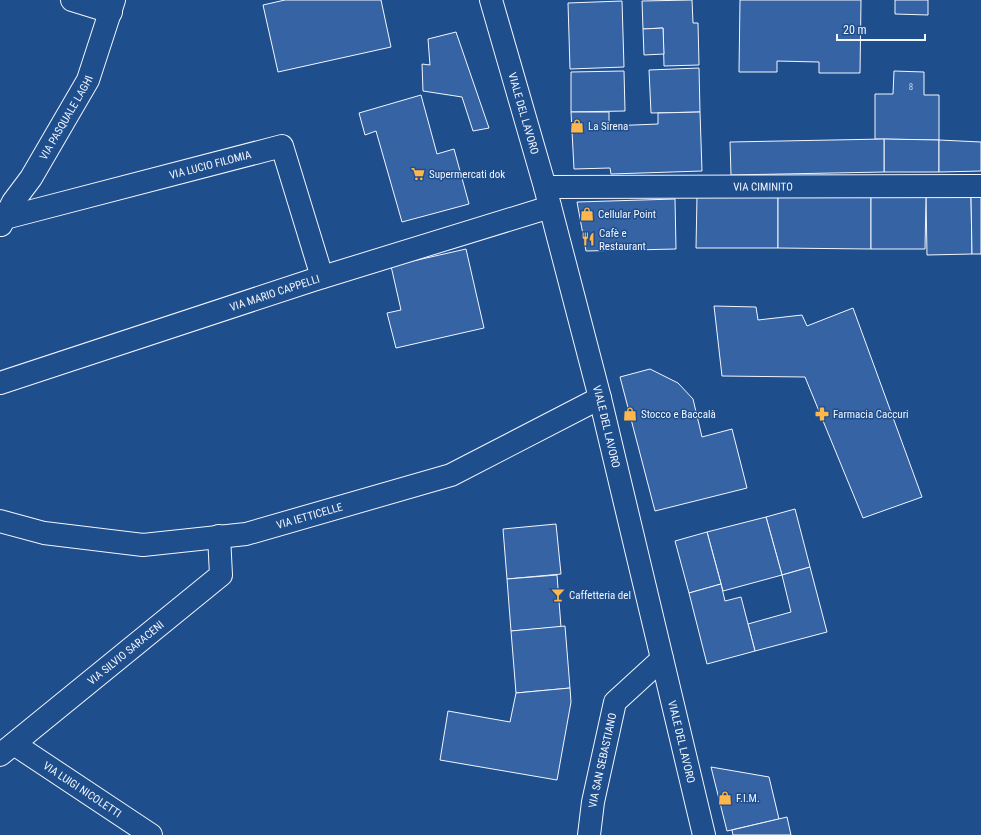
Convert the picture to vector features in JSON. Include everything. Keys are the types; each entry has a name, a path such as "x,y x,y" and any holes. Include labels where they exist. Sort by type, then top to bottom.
{"street":[{"path":"72,0 112,6"},
{"name":"VIALE DEL LAVORO","path":"491,0 499,10 600,398 704,835"},
{"name":"VIA PASQUALE LAGHI","path":"2,222 13,202 31,178 88,80 112,6"},
{"name":"VIA LUCIO FILOMIA","path":"2,222 282,146 322,277"},
{"name":"VIA CIMINITO","path":"548,197 981,186"},
{"name":"VIA MARIO CAPPELLI","path":"0,383 322,277 548,197"},
{"name":"VIA IETTICELLE","path":"0,520 44,533 143,545 246,534 451,475 600,398"},
{"name":"VIA SILVIO SARACENI","path":"7,750 221,575 219,536"},
{"name":"VIA SAN SEBASTIANO","path":"589,835 594,802 615,702 662,659"},
{"name":"VIA LUIGI NICOLETTI","path":"7,750 152,835"}],"building":[{"path":"285,0 381,0 391,47 278,72 263,5"},
{"path":"692,0 693,23 698,23 699,65 664,66 663,28 643,29 642,1"},
{"path":"740,0 861,0 860,73 819,73 819,62 777,61 777,72 739,72"},
{"path":"895,0 928,0 928,15 895,14"},
{"path":"622,1 624,67 570,69 568,3"},
{"path":"663,28 664,54 644,55 643,29"},
{"path":"456,32 489,128 473,131 462,97 423,91 422,64 430,65 428,39"},
{"path":"699,68 700,112 651,113 649,70"},
{"path":"624,71 625,111 571,112 571,72"},
{"path":"894,71 924,72 924,95 939,95 939,140 875,139 875,94 893,94"},
{"path":"421,95 437,154 454,149 469,204 402,222 376,131 365,135 359,113"},
{"path":"571,112 609,112 609,126 658,124 658,113 700,112 702,171 611,174 610,168 574,169"},
{"path":"884,139 939,140 939,172 884,172"},
{"path":"884,139 884,172 731,175 730,142"},
{"path":"939,140 981,142 981,171 939,172"},
{"path":"697,196 778,197 778,248 696,248"},
{"path":"971,196 972,254 927,255 926,197"},
{"path":"971,196 981,196 981,254 972,254"},
{"path":"778,197 871,197 871,249 778,248"},
{"path":"871,197 926,197 925,249 871,249"},
{"path":"675,199 676,249 586,251 577,202"},
{"path":"466,249 484,328 396,348 387,313 401,310 391,266"},
{"path":"714,306 756,307 758,320 802,315 807,326 853,308 922,497 863,518 805,377 722,376"},
{"path":"650,369 678,383 693,399 702,437 732,429 747,488 655,511 620,377"},
{"path":"795,509 810,567 782,575 766,517"},
{"path":"766,517 782,575 723,591 707,532"},
{"path":"556,524 561,574 507,579 503,529"},
{"path":"707,532 721,584 689,593 675,541"},
{"path":"810,567 827,632 755,651 748,624 791,612 782,575"},
{"path":"557,575 561,627 511,631 507,579"},
{"path":"721,584 725,601 741,597 755,651 707,664 689,593"},
{"path":"565,626 570,688 516,693 511,631"},
{"path":"570,688 571,702 557,780 440,760 448,711 510,722 516,693"},
{"path":"711,767 769,777 779,819 727,831"},
{"path":"787,817 791,835 733,835 732,830"}],"place":[{"name":"La Sirena","path":"577,126"},
{"name":"Supermercati dok","path":"418,174"},
{"name":"Cellular Point","path":"587,214"},
{"name":"Cafè e Restaurant","path":"588,239"},
{"name":"Stocco e Baccalà","path":"630,414"},
{"name":"Farmacia Caccuri","path":"822,414"},
{"name":"Caffetteria del","path":"558,595"},
{"name":"F.I.M.","path":"725,798"}]}
